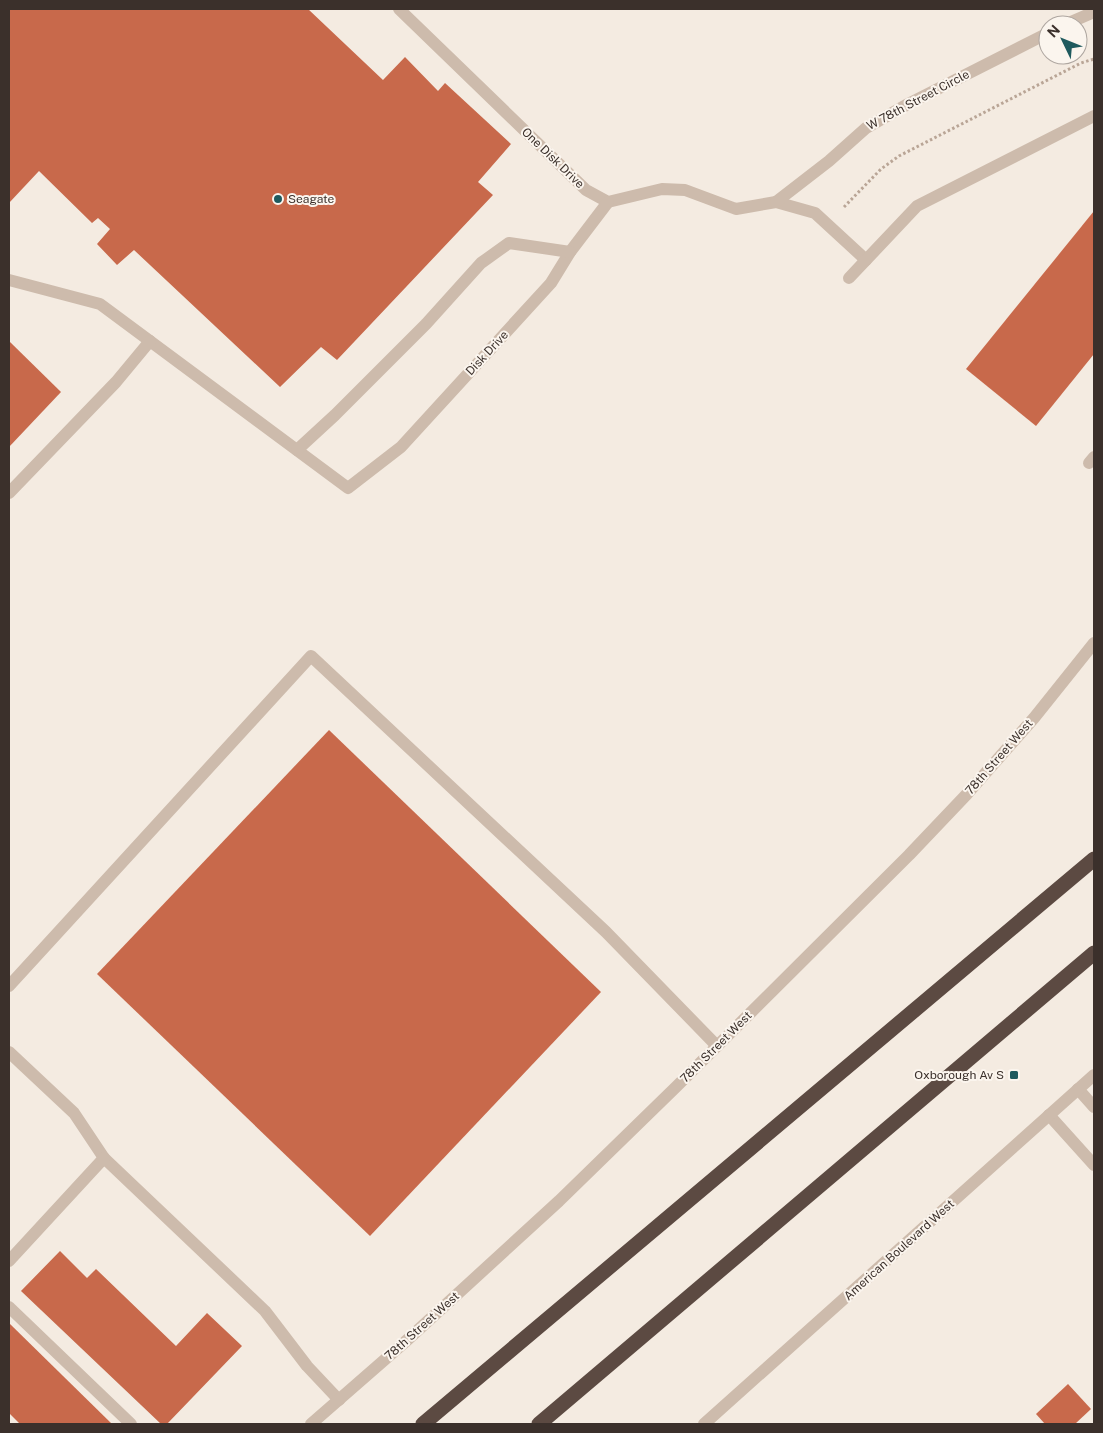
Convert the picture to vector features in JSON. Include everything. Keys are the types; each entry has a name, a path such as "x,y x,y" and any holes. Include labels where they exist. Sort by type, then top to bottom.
{"highway":[{"path":"424,1424 1094,859"},
{"path":"539,1424 1094,953"}],"street":[{"name":"One Disk Drive","path":"398,9 586,190 608,202"},
{"name":"W 78th Street Circle","path":"776,202 829,161 866,128 908,104 1038,38"},
{"path":"849,278 916,206 1094,116"},
{"path":"608,202 662,189 685,190 736,209 776,202 815,212 866,260"},
{"name":"Disk Drive","path":"297,450 348,488 401,447 551,283 570,252 608,202"},
{"path":"9,280 100,304 297,450 335,415 426,324 480,263 509,243 570,252"},
{"path":"9,493 116,382 150,341"},
{"name":"78th Street West","path":"311,1424 405,1342 559,1201 902,862 967,794 1034,718 1094,643"},
{"path":"9,986 311,656 606,932 717,1046"},
{"path":"9,1052 74,1113 104,1158 265,1311 307,1366 338,1400"},
{"name":"American Boulevard West","path":"704,1424 1094,1075"},
{"path":"1078,1089 1094,1107"},
{"path":"1049,1115 1094,1165"},
{"path":"9,1261 104,1158"},
{"path":"9,1307 131,1424"}],"path":[{"path":"844,207 881,169 899,156 1081,63 1094,59"}],"building":[{"name":"Seagate","path":"9,9 308,9 383,80 405,57 438,91 445,83 511,144 478,182 493,195 337,360 321,347 280,387 134,250 117,265 97,244 110,229 98,218 92,223 39,171 9,203"},
{"path":"1094,211 1094,354 1036,426 966,369"},
{"path":"9,341 61,392 9,447"},
{"path":"329,730 601,992 370,1236 97,974"},
{"path":"60,1251 87,1278 96,1269 176,1346 207,1313 242,1346 167,1424 161,1424 21,1291"},
{"path":"9,1323 112,1424 20,1424 9,1413"},
{"path":"1068,1384 1091,1409 1075,1424 1045,1424 1036,1414"}],"place":[{"name":"Seagate","path":"278,199"},
{"name":"Oxborough Av S","path":"1014,1075"}]}
